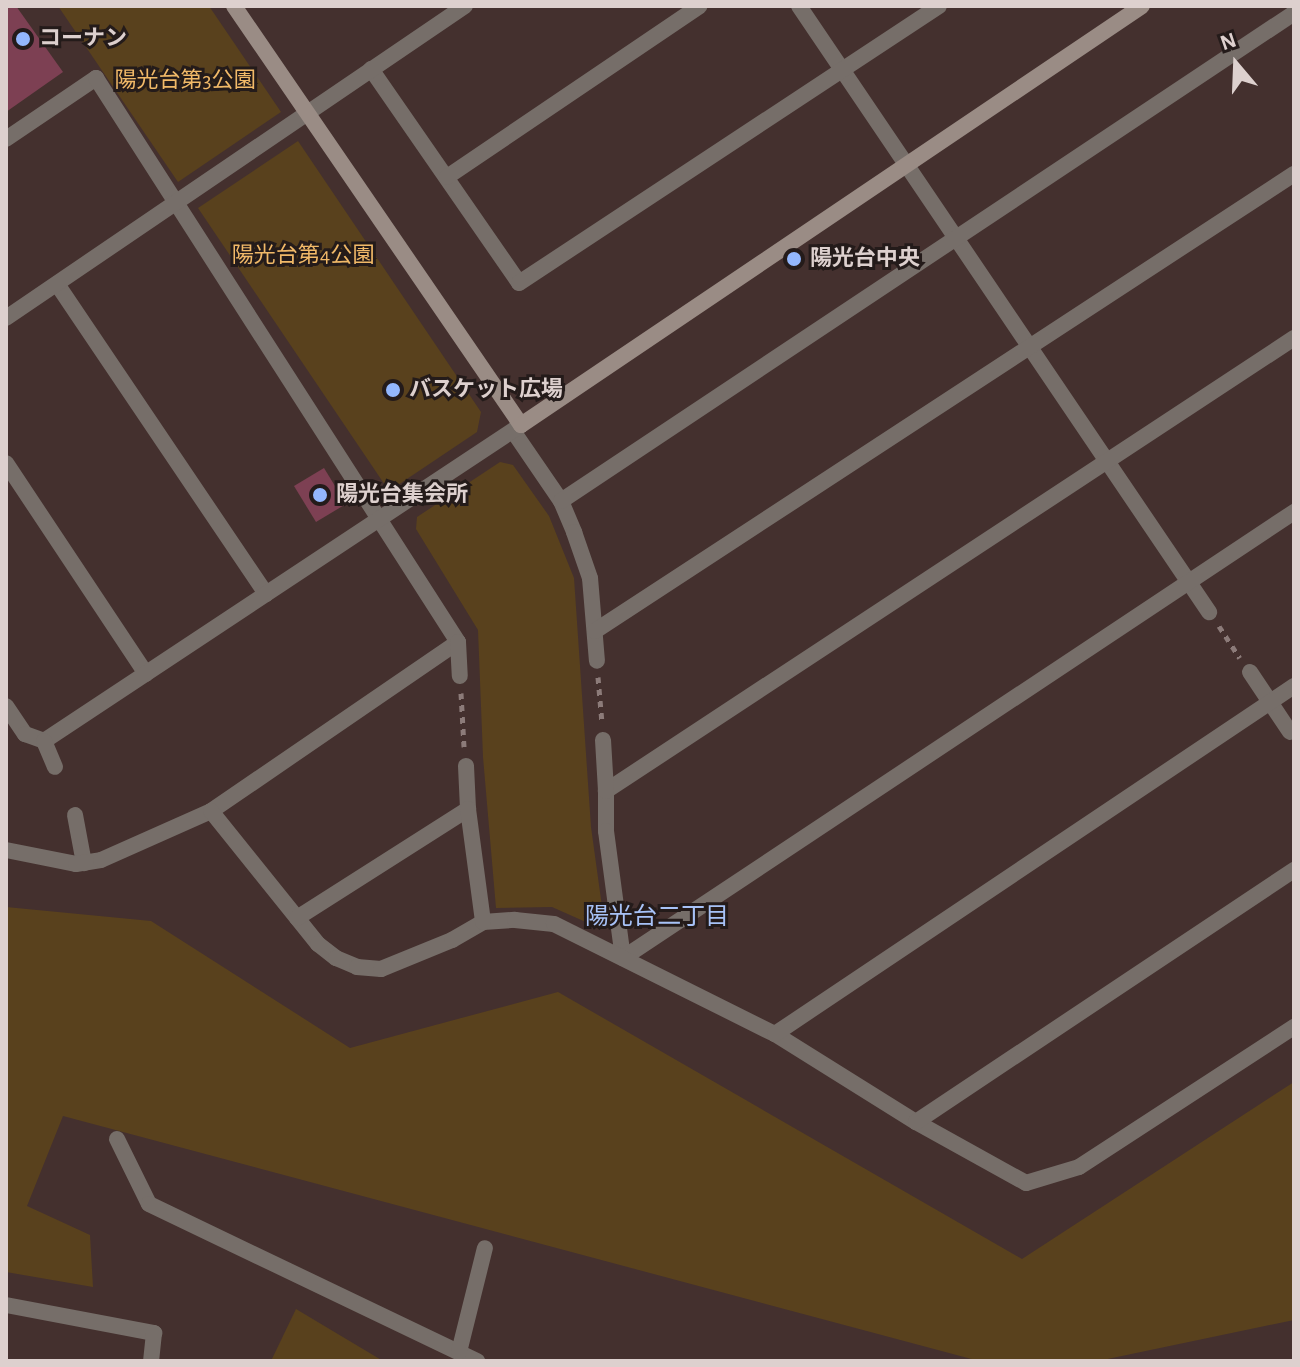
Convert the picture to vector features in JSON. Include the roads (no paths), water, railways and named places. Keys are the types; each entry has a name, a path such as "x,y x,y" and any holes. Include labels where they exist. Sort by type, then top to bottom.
{"street":[{"path":"234,6 517,428 561,501 590,578 597,661"},
{"path":"6,318 465,6"},
{"path":"447,177 700,6"},
{"path":"799,6 1209,612"},
{"path":"371,69 519,283 939,6"},
{"path":"44,741 517,428 1142,6"},
{"path":"561,501 1294,13"},
{"path":"6,139 96,78 458,642 460,676"},
{"path":"595,631 1294,174"},
{"path":"57,284 266,594"},
{"path":"606,791 1294,338"},
{"path":"6,463 146,674"},
{"path":"623,958 1294,512"},
{"path":"6,850 84,863 101,860 211,811 458,642"},
{"path":"1250,672 1290,732"},
{"path":"775,1034 1294,686"},
{"path":"6,706 25,734 44,741 55,767"},
{"path":"603,740 606,831 623,958"},
{"path":"466,766 468,809 483,922"},
{"path":"297,918 468,809"},
{"path":"211,811 318,944 336,958 357,967 381,969 452,940 483,922 515,920 554,924 775,1034 916,1122 1026,1183 1079,1167 1294,1027"},
{"path":"75,815 84,863"},
{"path":"916,1122 1294,870"},
{"path":"117,1139 149,1204 477,1361"},
{"path":"459,1352 485,1248"},
{"path":"6,1305 154,1333 151,1361"}],"place":[{"name":"コーナン","path":"23,39"},
{"name":"陽光台中央","path":"794,259"},
{"name":"バスケット広場","path":"393,390"},
{"name":"陽光台集会所","path":"320,495"}],"district":[{"name":"陽光台二丁目","path":"657,918"}],"park label":[{"name":"陽光台第3公園","path":"185,81"},
{"name":"陽光台第4公園","path":"303,256"}]}
